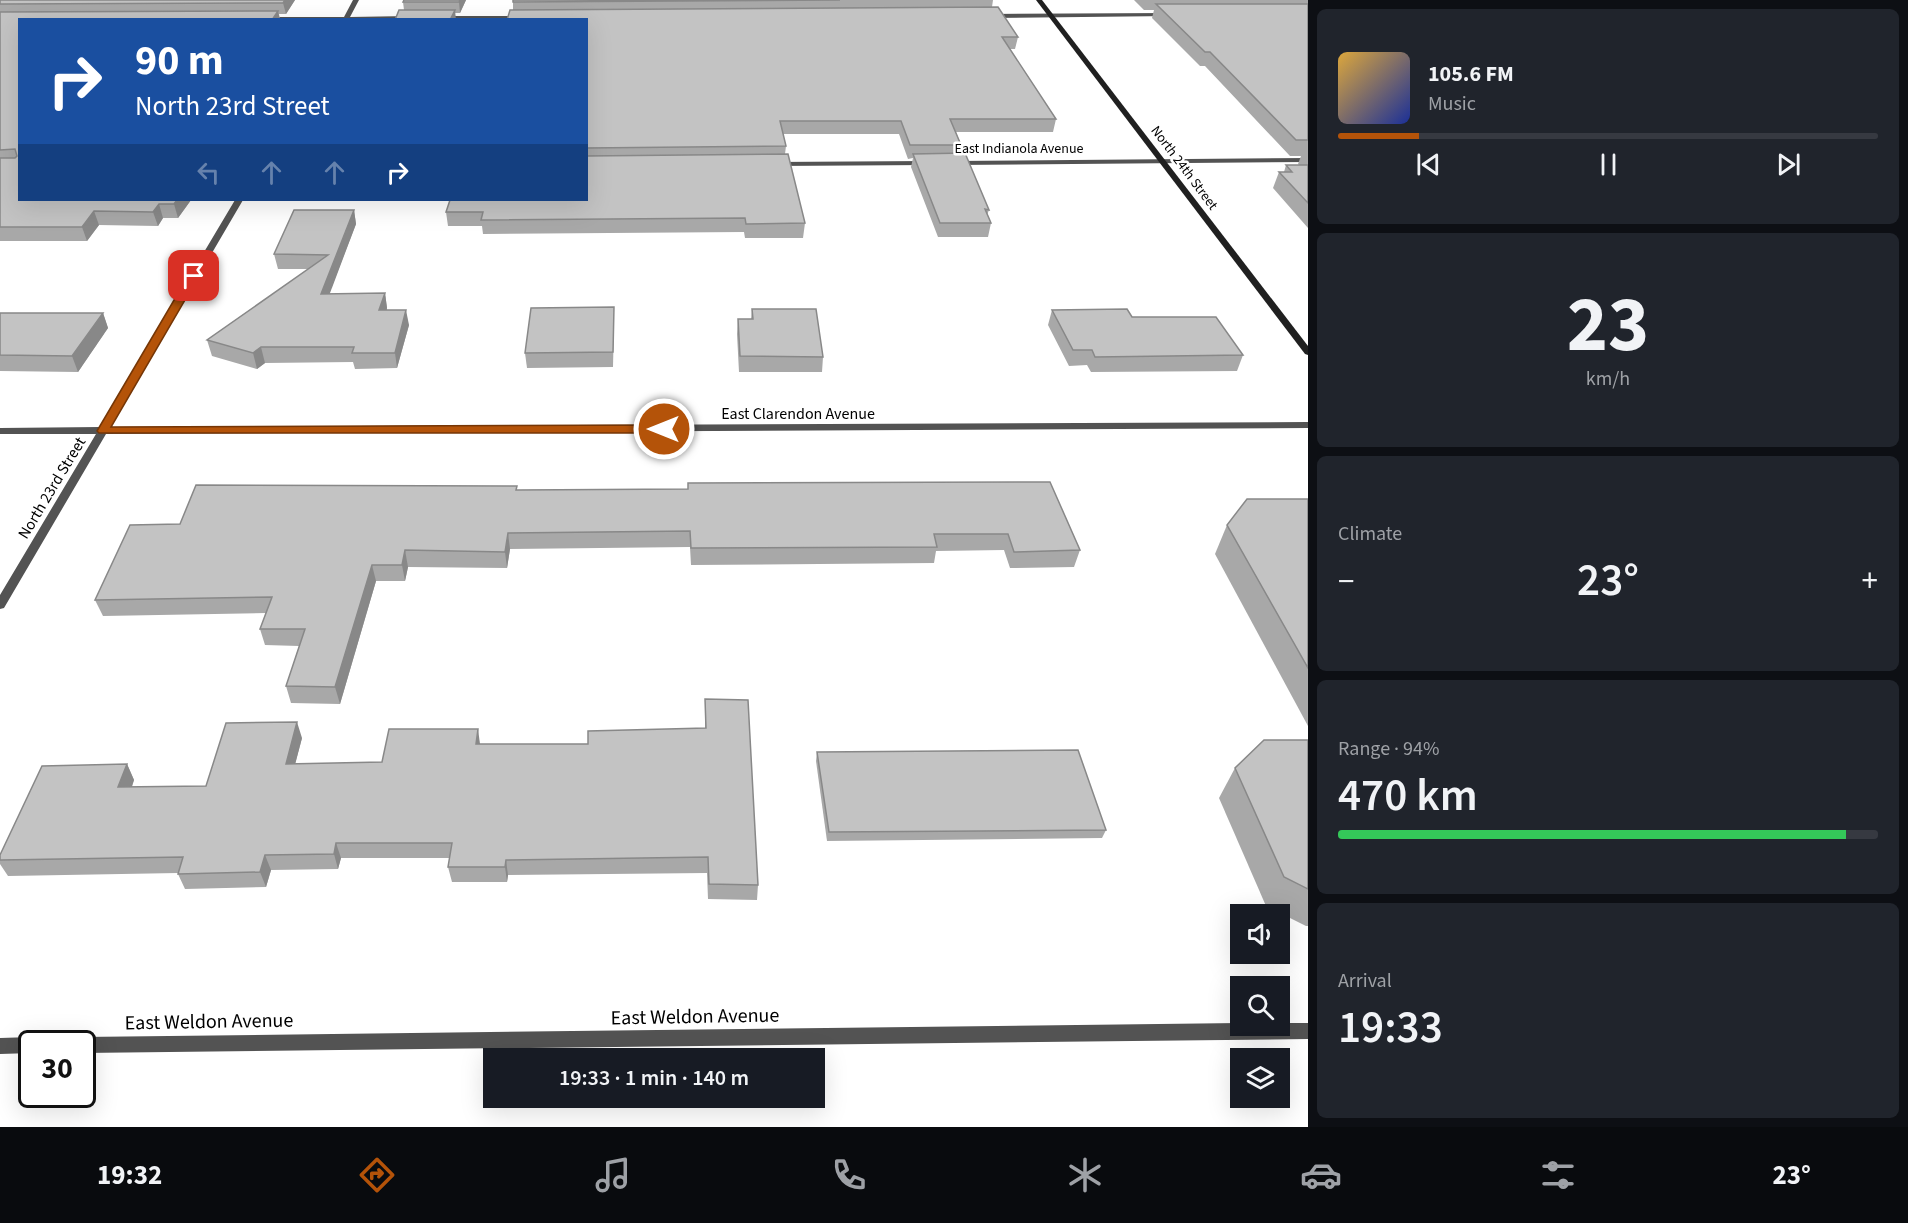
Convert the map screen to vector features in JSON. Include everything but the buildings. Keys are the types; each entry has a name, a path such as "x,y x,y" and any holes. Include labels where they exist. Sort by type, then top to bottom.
{"main road":[{"name":"North 24th Street","path":"1039,0 1308,352"}],"street":[{"path":"346,18 356,0"},
{"path":"978,16 1180,14"},
{"path":"427,18 533,18"},
{"name":"East Indianola Avenue","path":"946,163 1308,160"},
{"name":"East Indianola Avenue","path":"766,164 934,163"},
{"name":"North 23rd Street","path":"0,605 238,201"},
{"name":"East Clarendon Avenue","path":"0,431 1308,425"},
{"name":"East Weldon Avenue","path":"96,1045 1308,1031"},
{"path":"0,1046 18,1045"}],"route":[{"path":"194,276 103,431 664,429"}]}
